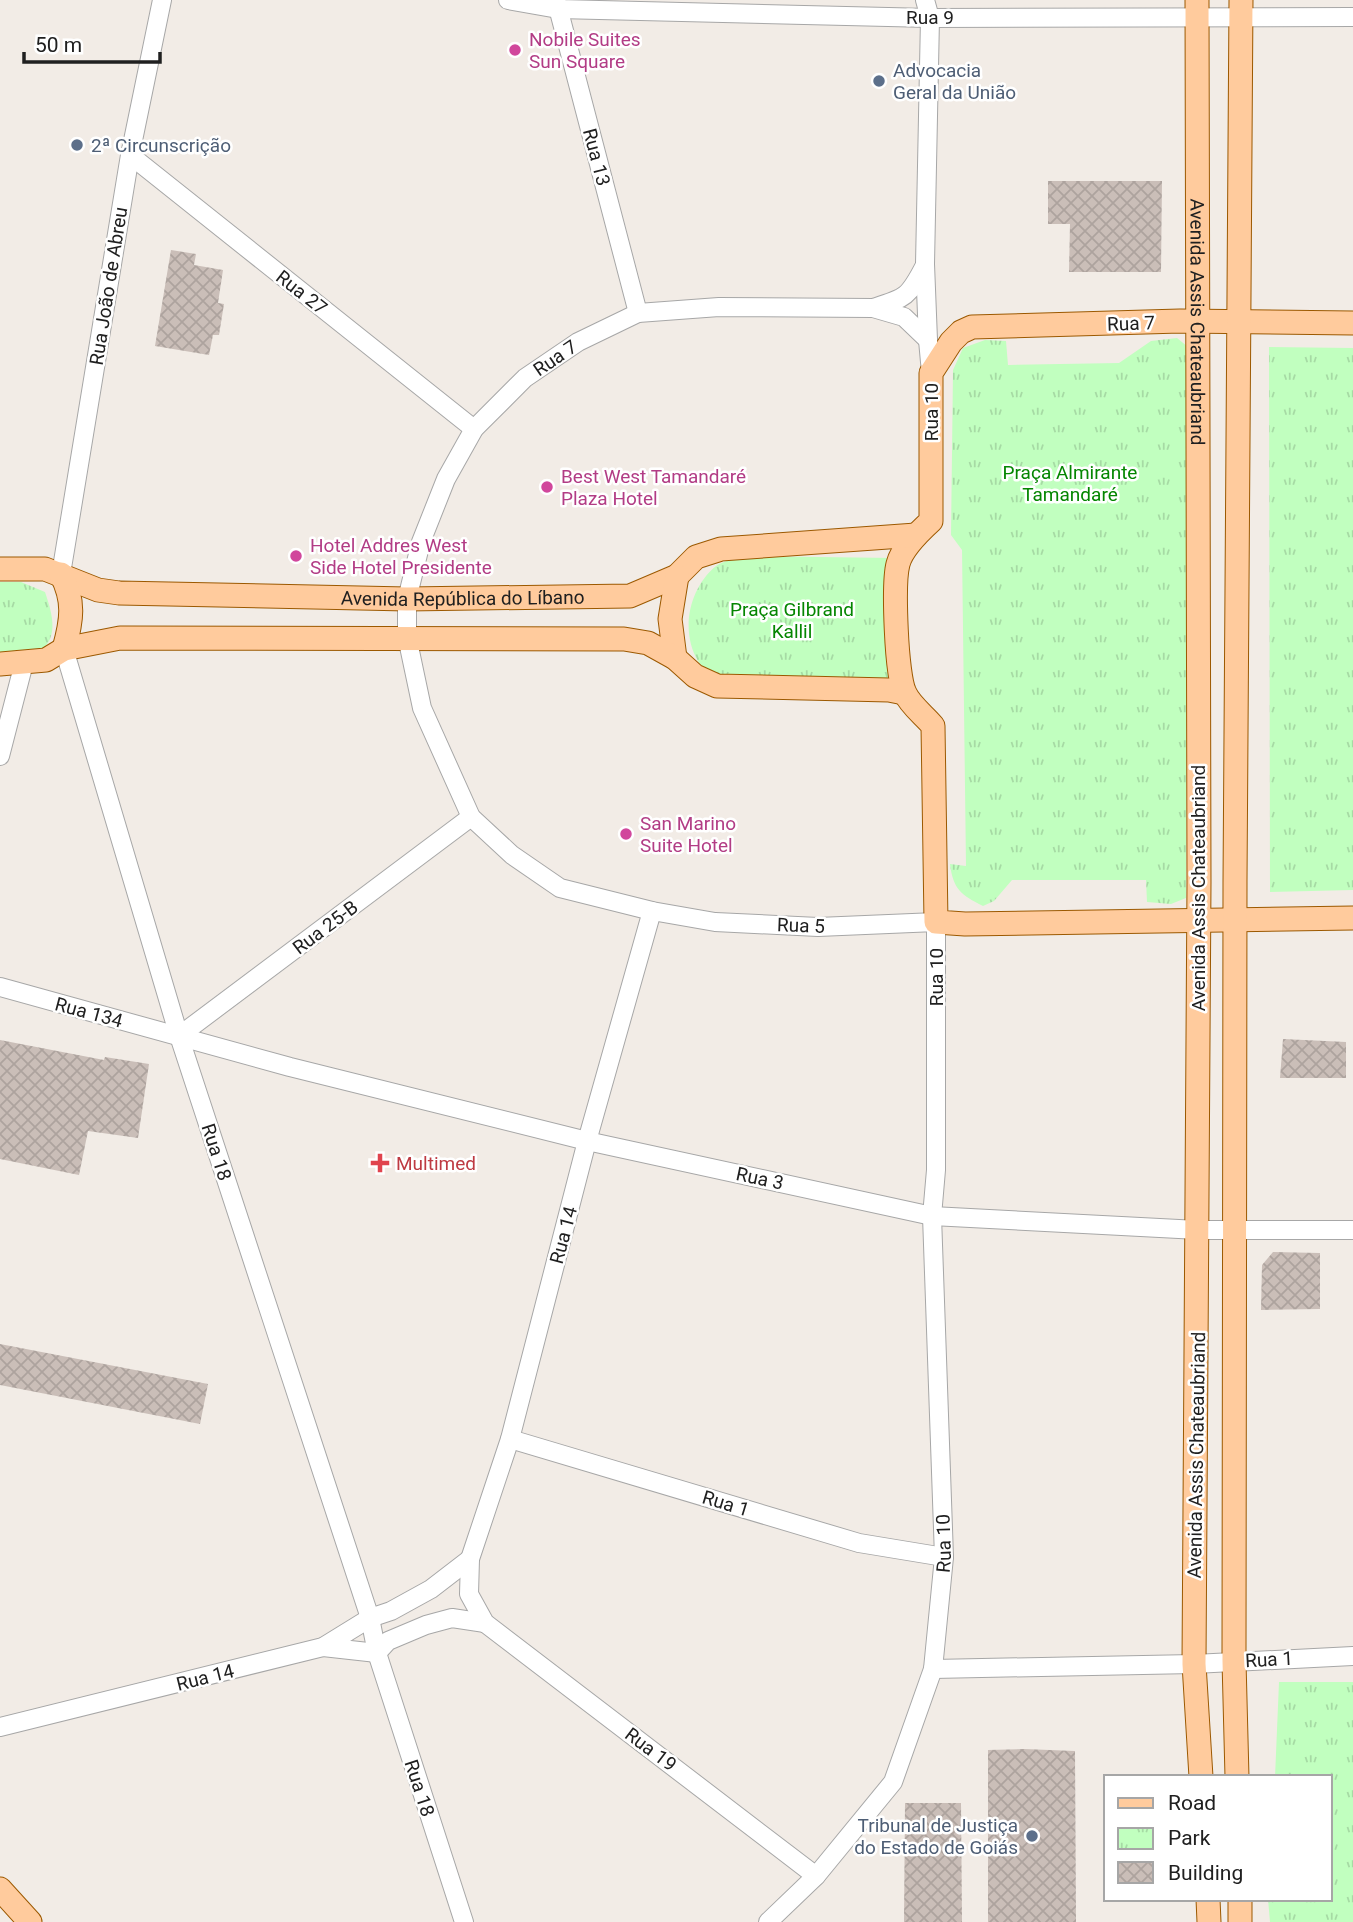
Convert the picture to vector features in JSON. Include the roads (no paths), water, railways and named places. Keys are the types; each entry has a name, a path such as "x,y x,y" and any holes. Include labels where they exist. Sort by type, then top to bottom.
{"main road":[{"name":"Avenida Assis Chateaubriand","path":"1197,8 1198,1230 1194,1664 1201,1775"},
{"name":"Avenida Assis Chateaubriand","path":"1237,1775 1234,1661 1234,1229 1241,8"},
{"name":"Rua 7","path":"932,373 951,342 961,332 972,327 1199,322 1353,323"},
{"name":"Rua 10","path":"932,373 931,521 916,535 898,561 896,579 899,659 904,693 933,726 936,922"},
{"name":"Avenida República do Líbano","path":"0,569 45,569 99,590 119,593 407,599 630,596 677,576 696,557 721,549 916,535"},
{"path":"61,574 69,591 72,611 64,649"},
{"path":"675,658 670,619 677,576"},
{"name":"Avenida República do Líbano","path":"0,664 46,660 64,649 120,638 624,639 648,643 675,658 695,677 717,686 889,690 904,693"},
{"name":"Rua 5","path":"936,922 965,924 1353,918"},
{"path":"0,1889 30,1922"},
{"path":"1208,1901 1209,1922"},
{"path":"1240,1901 1240,1922"}],"street":[{"name":"Rua João de Abreu","path":"61,574 130,155 162,0"},
{"name":"Rua 9","path":"508,0 557,5 930,18 1197,8 1241,8 1353,17"},
{"name":"Rua 10","path":"925,0 930,18 925,264 932,373"},
{"name":"Rua 13","path":"557,5 638,313"},
{"name":"Rua 27","path":"130,155 474,429"},
{"name":"Rua 7","path":"873,308 903,298 914,287 925,264"},
{"name":"Rua 7","path":"407,637 407,599 421,542 446,478 474,429 524,378 578,342 638,313 719,307 873,308 904,317 928,340"},
{"name":"Rua 5","path":"407,637 422,708 471,817 512,855 560,888 652,911 715,922 818,927 936,922"},
{"name":"Rua 18","path":"64,649 179,1036 370,1618 377,1653 464,1922"},
{"path":"0,756 24,663"},
{"name":"Rua 25-B","path":"179,1036 471,817"},
{"name":"Rua 14","path":"485,1623 469,1594 470,1559 510,1439 587,1141 652,911"},
{"name":"Rua 10","path":"768,1922 816,1876 893,1782 933,1669 944,1558 932,1216 936,1170 936,922"},
{"name":"Rua 134","path":"0,987 179,1036"},
{"name":"Rua 3","path":"179,1036 290,1067 587,1141 932,1216 1198,1230 1353,1230"},
{"name":"Rua 1","path":"510,1439 859,1543 944,1558"},
{"name":"Rua 14","path":"0,1727 323,1647 370,1618 391,1611 430,1589 470,1559"},
{"path":"323,1647 377,1653 388,1641 426,1625 452,1618 485,1623"},
{"name":"Rua 19","path":"485,1623 816,1876"},
{"name":"Rua 1","path":"933,1669 1194,1664 1353,1656"}],"place":[{"name":"Nobile Suites Sun Square","path":"515,50"},
{"name":"Advocacia Geral da União","path":"879,81"},
{"name":"2ª Circunscrição","path":"77,145"},
{"name":"Best West Tamandaré Plaza Hotel","path":"547,487"},
{"name":"Hotel Addres West Side Hotel Presidente","path":"296,556"},
{"name":"San Marino Suite Hotel","path":"626,834"},
{"name":"Multimed","path":"380,1163"},
{"name":"Tribunal de Justiça do Estado de Goiás","path":"1032,1836"}],"park label":[{"name":"Praça Almirante Tamandaré","path":"1070,483"},
{"name":"Praça Gilbrand Kallil","path":"792,620"}]}
